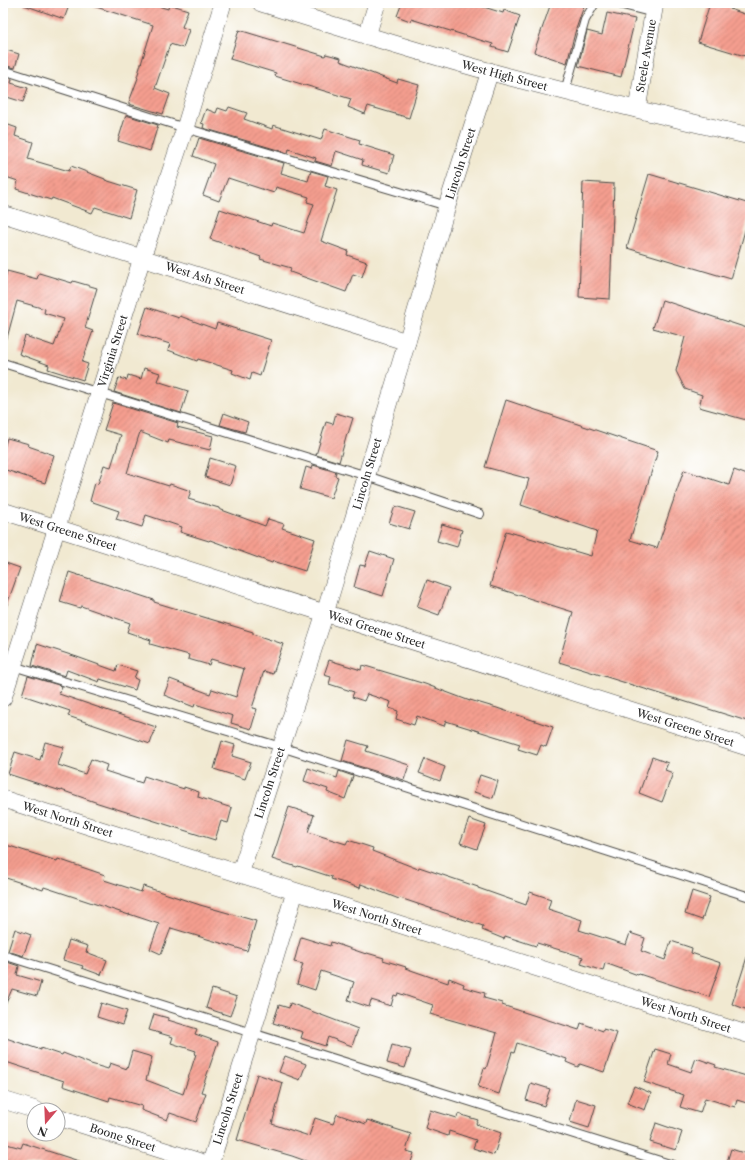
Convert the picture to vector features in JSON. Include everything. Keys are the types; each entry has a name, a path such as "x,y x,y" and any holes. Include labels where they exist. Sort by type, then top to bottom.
{"street":[{"name":"Virginia Street","path":"3,698 8,665 56,528 185,128 223,3"},
{"name":"West High Street","path":"261,3 367,36 490,71 637,110 750,136"},
{"path":"367,36 377,3"},
{"name":"Steele Avenue","path":"637,110 654,8"},
{"name":"Lincoln Street","path":"240,874 325,613 447,206 490,71"},
{"name":"West Ash Street","path":"3,214 407,342"},
{"name":"West Greene Street","path":"3,511 750,748"},
{"name":"West North Street","path":"3,800 750,1035"},
{"name":"Lincoln Street","path":"210,1165 295,892"},
{"path":"3,1100 26,1107"},
{"name":"Boone Street","path":"66,1120 210,1165"}],"lane":[{"path":"565,91 585,20 595,3"},
{"path":"615,3 654,8"},
{"path":"3,70 185,128 447,206"},
{"path":"3,364 367,476 480,514"},
{"path":"8,665 281,747 750,897"},
{"path":"3,955 673,1165"}],"building":[{"path":"24,3 70,3 64,19 24,5"},
{"path":"93,3 148,3 168,9 169,4 188,10 182,27 189,30 183,48 170,44 155,88 170,94 163,114 129,104 153,25 93,6"},
{"path":"402,3 471,3 503,13 504,10 520,16 508,52 492,47 493,44 397,16"},
{"path":"551,3 585,3 567,63 534,52"},
{"path":"710,3 730,3 730,9 750,16 750,40 745,56 698,42"},
{"path":"607,13 635,19 621,77 578,66 587,31 602,35"},
{"path":"239,30 325,56 326,54 341,58 340,61 397,83 398,79 419,85 409,118 368,106 365,114 348,107 351,99 275,76 276,73 230,59"},
{"path":"3,49 19,54 15,68 3,65"},
{"path":"3,76 12,79 11,83 28,88 23,102 3,97"},
{"path":"229,107 247,113 244,119 272,129 273,125 321,140 325,129 360,140 359,144 394,155 389,173 362,165 363,160 336,151 332,166 315,161 316,158 289,149 288,153 203,128 204,124 201,123 206,109 216,113 218,108 227,111"},
{"path":"126,115 158,125 150,151 118,141"},
{"path":"3,123 17,128 15,136 33,142 28,159 69,171 71,166 105,180 137,190 129,218 95,207 92,213 52,198 51,200 16,189 18,181 3,176"},
{"path":"199,138 284,163 281,173 308,181 311,171 328,176 325,186 337,190 321,241 348,251 347,255 367,262 362,277 353,274 346,292 290,272 291,268 260,259 261,257 210,239 220,209 271,226 272,223 304,233 314,204 307,202 309,197 276,187 274,193 228,178 219,201 203,195 214,164 193,156"},
{"path":"649,174 750,204 750,213 731,279 627,248"},
{"path":"583,182 614,184 610,299 579,297"},
{"path":"7,271 37,279 39,273 72,283 73,281 97,288 85,328 93,331 82,362 88,364 83,380 48,369 49,365 19,354 25,336 54,346 64,319 44,313 45,309 17,301 7,338 3,337 3,286"},
{"path":"662,300 750,329 750,421 699,407 702,395 685,389 676,371 685,337 653,328"},
{"path":"147,307 179,318 180,316 215,329 217,323 271,340 260,376 252,373 250,380 232,373 233,370 198,359 197,361 168,350 170,344 138,334"},
{"path":"144,368 160,373 157,381 188,391 181,413 114,392 119,378 127,380 128,375 141,379"},
{"path":"506,400 658,451 630,540 657,548 684,470 729,485 734,470 750,476 750,722 559,662 573,612 490,586 506,531 591,556 597,531 521,505 529,479 485,467"},
{"path":"113,403 178,423 177,427 213,436 210,450 169,440 168,443 140,432 127,473 191,491 188,499 219,508 265,526 268,519 284,524 282,528 315,539 305,571 273,561 272,563 210,540 209,541 180,532 182,527 146,515 142,527 116,519 119,511 90,501 95,483 98,484 104,465 111,467 121,435 104,430"},
{"path":"224,413 248,422 245,432 220,425"},
{"path":"336,413 353,418 339,462 316,455 326,422 333,424"},
{"path":"7,438 29,444 28,446 54,455 45,483 3,469 3,452"},
{"path":"210,458 236,466 230,485 205,477"},
{"path":"313,465 336,472 335,476 338,477 331,498 300,489 306,467 312,469"},
{"path":"395,506 415,512 409,529 389,523"},
{"path":"442,524 462,530 457,547 437,541"},
{"path":"370,551 394,559 383,596 354,587 360,565 365,566"},
{"path":"3,562 20,568 5,610 3,610"},
{"path":"69,572 154,600 154,602 253,632 253,634 283,644 273,674 264,671 252,708 257,709 251,729 231,723 233,716 195,704 194,707 164,695 170,679 210,694 212,689 236,697 244,669 211,659 209,665 188,659 189,655 150,644 151,640 127,632 130,623 81,606 80,608 60,602"},
{"path":"427,580 449,588 439,615 417,607"},
{"path":"37,644 116,671 118,665 137,671 134,678 138,680 135,690 100,679 99,682 67,670 65,676 32,666"},
{"path":"329,660 361,670 362,665 425,684 470,701 497,708 553,727 546,747 541,745 537,755 518,749 520,744 446,721 444,726 417,716 414,725 396,719 398,711 389,708 391,702 367,694 364,701 352,697 354,692 329,684 331,677 324,675"},
{"path":"28,676 62,686 59,694 156,727 150,744 68,716 70,711 22,695"},
{"path":"348,740 368,746 366,751 409,765 404,780 342,761"},
{"path":"222,741 235,745 232,756 251,762 245,779 214,769"},
{"path":"45,742 64,747 58,765 85,774 91,759 107,765 105,771 142,783 144,776 184,789 184,787 199,792 198,797 232,808 228,823 221,821 215,840 8,774 15,752 40,760"},
{"path":"652,757 668,763 665,770 673,773 662,802 639,793"},
{"path":"425,759 445,767 440,781 419,773"},
{"path":"308,768 337,778 339,771 353,776 345,799 327,792 328,789 304,781"},
{"path":"480,775 498,781 493,798 474,792"},
{"path":"289,807 314,815 308,832 346,844 348,840 373,848 372,851 418,869 419,867 526,905 530,892 551,899 548,909 582,920 579,930 626,945 630,933 645,938 641,951 665,960 671,941 692,948 691,953 721,963 709,997 605,963 603,971 581,964 583,957 537,943 536,946 505,936 504,939 482,930 483,926 400,898 399,899 361,884 360,888 331,879 332,877 272,859"},
{"path":"469,819 486,825 477,849 460,843"},
{"path":"3,844 57,861 58,859 105,875 104,880 141,892 143,886 200,905 256,921 247,951 171,928 161,954 150,949 159,924 44,887 43,890 3,877"},
{"path":"692,891 710,897 702,920 685,914"},
{"path":"15,929 31,935 23,956 8,951"},
{"path":"301,937 330,946 331,942 366,954 384,958 383,960 448,983 449,978 464,984 463,987 485,993 484,998 579,1030 581,1023 603,1031 603,1029 617,1033 604,1072 580,1064 578,1067 566,1062 567,1059 517,1043 514,1053 512,1052 499,1094 478,1087 484,1068 486,1069 497,1033 430,1014 433,1005 398,993 397,996 394,995 391,1006 371,1000 369,1007 348,1000 354,982 321,971 315,990 297,984 303,964 294,962"},
{"path":"69,940 88,946 86,952 107,960 101,975 82,968 83,966 63,960"},
{"path":"747,957 750,957 750,1003 748,1010 732,1004"},
{"path":"4,961 19,966 17,975 41,982 37,996 12,989 3,1008"},
{"path":"212,989 237,997 230,1016 206,1008"},
{"path":"101,1003 127,1011 122,1025 97,1017"},
{"path":"290,1003 358,1029 352,1046 328,1037 325,1046 301,1038 303,1032 273,1023 279,1005 289,1008"},
{"path":"154,1014 197,1029 195,1034 218,1042 201,1092 206,1093 196,1122 170,1113 167,1120 141,1110 142,1106 110,1097 109,1101 63,1086 64,1081 3,1061 3,1037 41,1050 41,1048 62,1055 63,1053 108,1069 110,1063 127,1069 132,1051 152,1057 146,1080 183,1094 196,1051 171,1043 173,1037 149,1030"},
{"path":"392,1045 411,1050 405,1068 387,1063"},
{"path":"655,1049 671,1054 668,1064 691,1072 696,1058 716,1065 715,1067 750,1077 750,1104 737,1100 735,1107 705,1098 700,1113 680,1107 684,1095 644,1082"},
{"path":"285,1056 306,1064 300,1080 279,1072"},
{"path":"257,1074 283,1083 272,1124 309,1136 315,1118 333,1124 337,1114 366,1124 367,1120 411,1134 406,1151 414,1153 410,1165 317,1165 237,1140"},
{"path":"531,1083 550,1089 544,1106 526,1100"},
{"path":"634,1086 651,1093 645,1110 627,1103"},
{"path":"576,1099 596,1105 589,1128 570,1122"},
{"path":"430,1110 457,1118 458,1114 478,1120 476,1124 501,1133 494,1155 473,1148 476,1140 449,1131 448,1136 425,1128"},
{"path":"656,1123 682,1132 676,1150 650,1142"},
{"path":"3,1143 21,1148 23,1143 82,1162 82,1165 3,1165"},
{"path":"731,1149 750,1155 750,1165 726,1165"}]}
